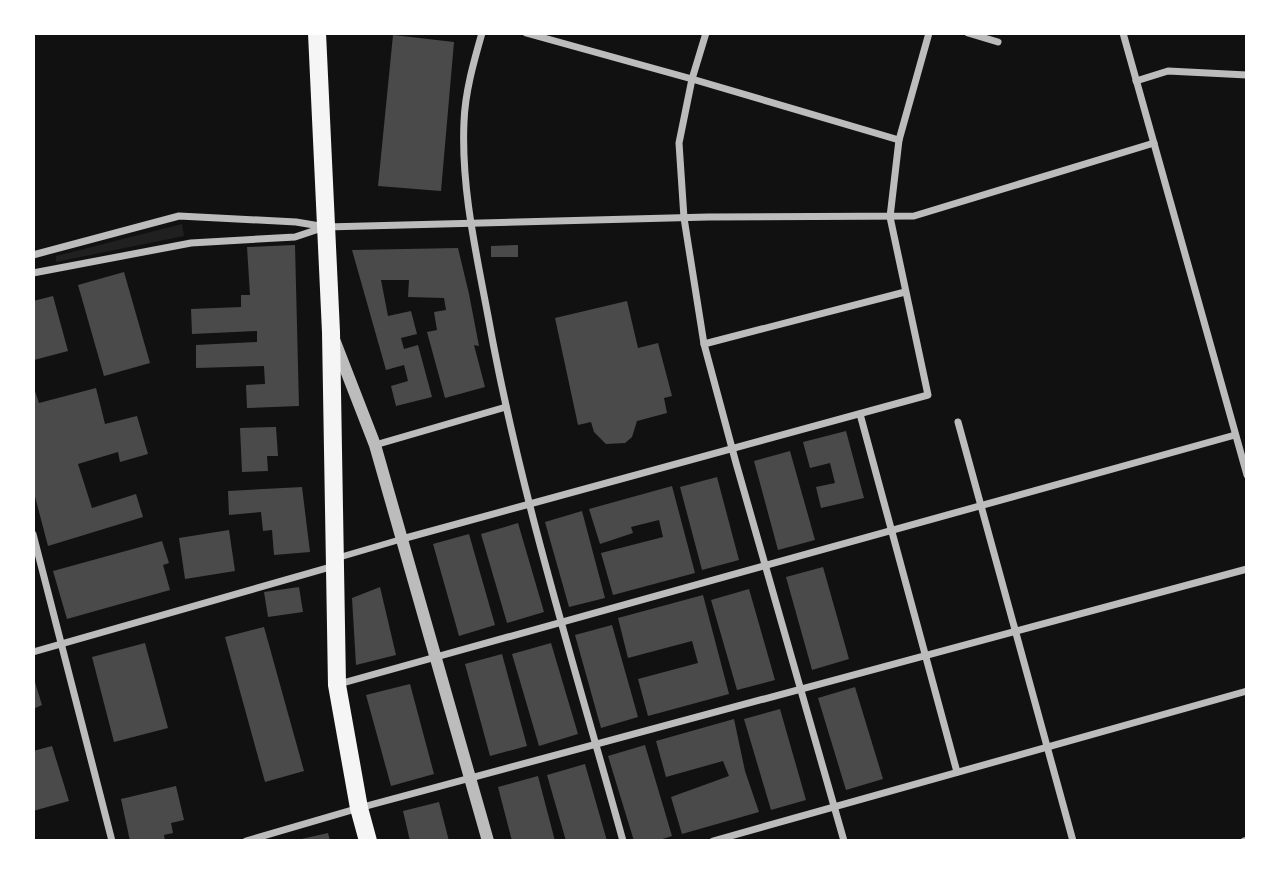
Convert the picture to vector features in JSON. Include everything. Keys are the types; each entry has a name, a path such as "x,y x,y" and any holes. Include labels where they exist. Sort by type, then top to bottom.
{"main road":[{"path":"317,33 331,332 337,685 359,808 368,841"}],"street":[{"path":"482,33 472,67 464,120 466,192 470,223 506,407 623,841"},
{"path":"526,33 900,140"},
{"path":"706,33 692,79 680,143 684,218 704,344 844,841"},
{"path":"33,652 335,562 402,539 928,395 890,217 900,140 929,33"},
{"path":"968,33 998,42"},
{"path":"1123,33 1247,475"},
{"path":"1136,81 1168,72 1247,75"},
{"path":"33,256 179,216 296,222 326,227 708,217 914,216 1154,143"},
{"path":"33,273 191,243 295,237 326,227"},
{"path":"704,344 905,292"},
{"path":"331,332 375,445 488,841"},
{"path":"375,445 506,407"},
{"path":"859,414 957,772"},
{"path":"958,422 1073,841"},
{"path":"337,685 1236,435"},
{"path":"33,534 112,841"},
{"path":"246,841 359,808 1247,569"},
{"path":"713,841 1247,691"}],"shaded area":[{"path":"182,224 184,236 56,262 56,256"}],"building":[{"path":"393,35 454,42 441,191 378,186"},
{"path":"295,245 299,406 247,408 246,385 265,384 264,366 196,368 196,345 257,342 257,331 192,334 191,309 241,307 241,295 250,295 247,247"},
{"path":"518,245 518,257 491,257 491,246"},
{"path":"458,248 479,346 474,345 485,387 445,398 427,332 437,330 434,312 446,310 444,298 408,297 409,280 381,280 388,316 411,311 417,334 401,338 404,349 418,345 432,397 396,406 391,386 408,381 404,365 386,370 352,250"},
{"path":"124,272 150,363 104,376 78,285"},
{"path":"53,296 68,351 34,360 33,301"},
{"path":"627,301 638,348 658,343 672,396 664,398 667,413 637,421 632,437 625,443 606,444 594,432 591,422 578,425 555,318"},
{"path":"33,385 39,403 96,388 105,424 137,416 148,454 120,462 118,452 78,464 92,508 136,494 143,517 48,546 33,489"},
{"path":"276,427 278,456 267,456 268,471 242,472 240,428"},
{"path":"846,431 864,498 821,508 816,487 835,483 830,463 810,468 803,442"},
{"path":"790,451 815,540 778,550 754,461"},
{"path":"717,477 739,560 702,570 680,487"},
{"path":"672,486 695,573 613,595 601,553 663,537 659,520 631,527 633,533 600,544 589,509"},
{"path":"302,487 310,552 274,555 272,530 263,531 261,512 229,515 228,491"},
{"path":"582,511 605,598 569,607 545,522"},
{"path":"518,523 544,612 507,623 481,534"},
{"path":"229,530 235,571 185,579 179,538"},
{"path":"469,534 495,625 459,636 433,544"},
{"path":"162,541 169,563 163,565 170,590 67,619 53,571"},
{"path":"823,567 849,659 812,670 786,577"},
{"path":"299,587 303,612 268,617 264,592"},
{"path":"380,587 396,655 356,665 352,598"},
{"path":"749,589 775,680 737,690 711,600"},
{"path":"703,595 729,694 648,716 638,679 698,663 692,641 628,658 618,618"},
{"path":"612,625 638,717 601,728 575,635"},
{"path":"264,627 304,771 265,782 225,637"},
{"path":"145,643 168,728 114,742 92,657"},
{"path":"551,643 578,734 539,746 512,654"},
{"path":"502,654 527,746 490,756 465,664"},
{"path":"33,680 42,705 33,709"},
{"path":"410,684 434,774 391,786 366,695"},
{"path":"855,687 883,779 846,790 818,698"},
{"path":"780,709 806,800 771,810 744,719"},
{"path":"734,719 745,771 759,812 682,834 671,797 729,776 723,761 666,777 656,741"},
{"path":"645,745 672,836 656,841 634,841 608,756"},
{"path":"52,746 69,801 33,811 33,751"},
{"path":"585,764 607,841 566,841 547,775"},
{"path":"538,776 555,841 512,841 498,787"},
{"path":"176,786 184,820 171,823 173,833 164,835 165,841 130,841 121,799"},
{"path":"439,802 449,841 410,841 403,811"},
{"path":"328,833 330,841 297,841 297,840"}]}
